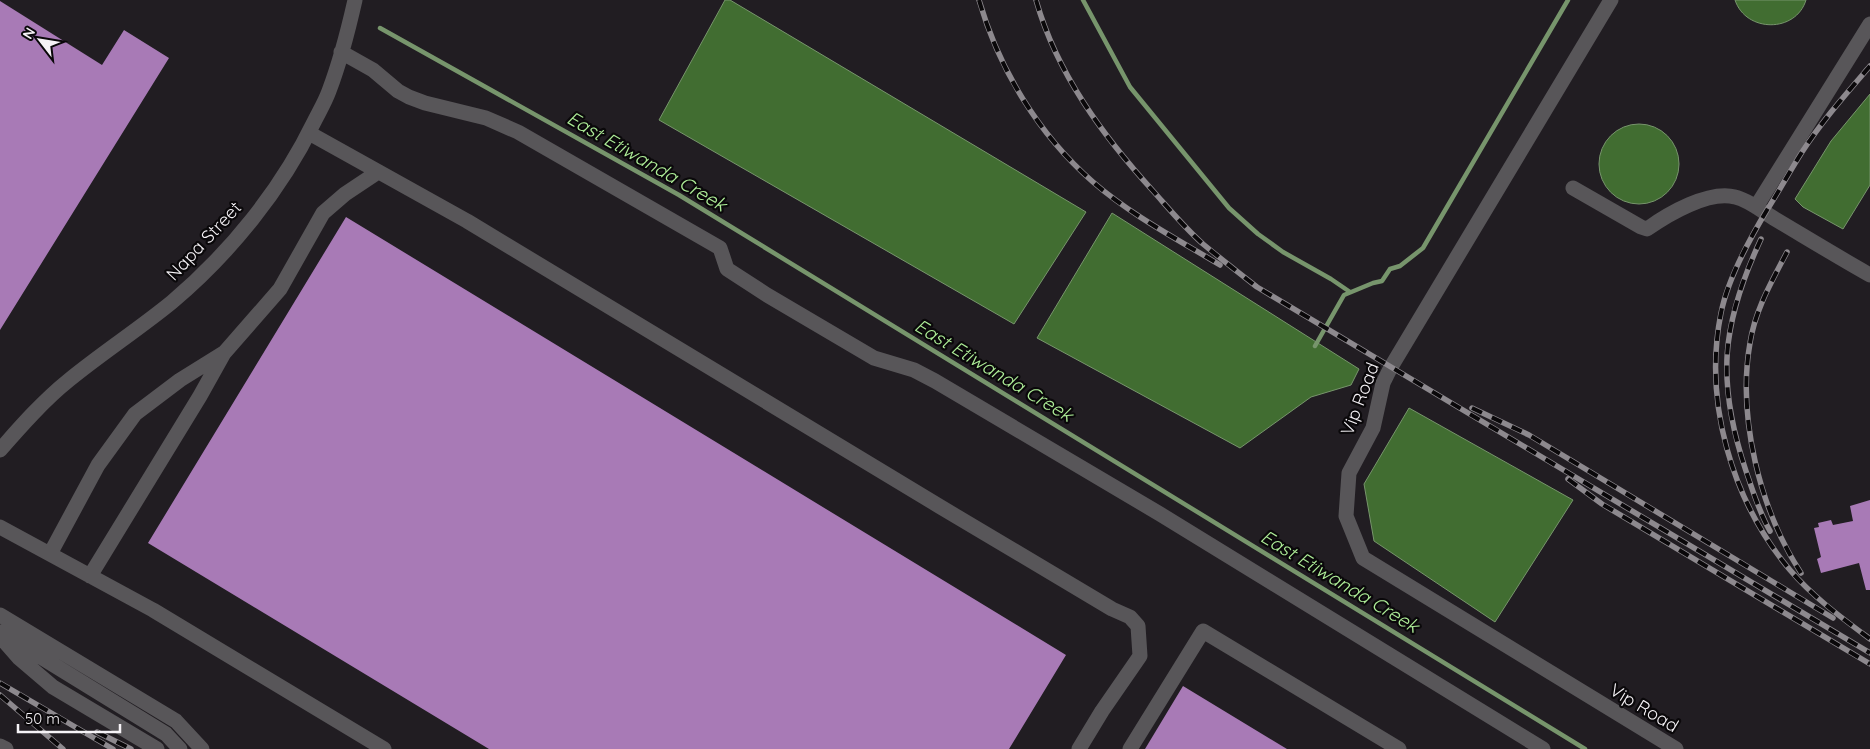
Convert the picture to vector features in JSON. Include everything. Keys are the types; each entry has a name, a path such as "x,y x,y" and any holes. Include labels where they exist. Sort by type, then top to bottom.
{"street":[{"name":"Napa Street","path":"0,450 19,428 68,381 172,302 213,264 252,220 280,182 309,133 329,92 355,0"},
{"name":"Vip Road","path":"1611,0 1391,367 1383,383 1373,428 1349,473 1346,516 1363,558 1676,749"},
{"path":"1756,207 1870,24"},
{"path":"343,46 398,91 425,103 486,118 518,132 720,248 728,270 767,295 874,358 914,370 936,380 1160,514 1543,749"},
{"path":"309,133 467,220 939,506 1112,609 1130,617 1138,626 1140,656 1102,711 1079,749"},
{"path":"90,576 225,352 280,289 322,213 345,194 378,172"},
{"path":"1573,188 1641,228 1647,229 1677,211 1700,201 1734,196 1756,207 1870,275"},
{"path":"50,554 98,465 135,414 180,380 225,352"},
{"path":"0,527 153,610 384,749"},
{"path":"0,615 176,721 202,749"},
{"path":"1130,749 1203,631 1399,749"},
{"path":"0,632 166,734 180,749"},
{"path":"0,636 19,658 53,687 157,749"},
{"path":"0,746 6,749"}],"shaded area":[{"path":"725,0 730,0 1086,212 1014,324 659,120"},
{"path":"1735,0 1806,0 1801,11 1792,19 1771,25 1749,19 1741,11"},
{"path":"1870,94 1870,185 1843,229 1803,207 1795,199 1831,141"},
{"path":"1639,124 1654,127 1667,136 1676,149 1679,164 1676,179 1667,192 1654,201 1639,204 1624,201 1611,192 1602,179 1599,164 1602,149 1611,136 1624,127"},
{"path":"1112,213 1359,369 1351,385 1311,397 1240,448 1037,338"},
{"path":"1409,408 1573,500 1495,622 1374,541 1364,484"}],"building":[{"path":"0,1 102,65 124,30 169,58 0,330"},
{"path":"346,217 1066,655 1009,749 489,749 148,543"},
{"path":"1870,500 1870,590 1866,590 1859,563 1821,573 1817,559 1821,557 1814,528 1819,527 1818,523 1831,520 1833,525 1853,521 1850,506"},
{"path":"1183,686 1287,749 1145,749"}],"waterway":[{"path":"1083,0 1130,87 1229,208 1258,234 1283,252 1350,292"},
{"path":"1315,346 1344,295 1382,281 1390,269 1400,266 1423,248 1568,0"},
{"name":"East Etiwanda Creek","path":"380,28 679,195 1585,749"}],"railway":[{"path":"979,0 987,26 1009,75 1038,122 1073,163 1093,182 1123,205 1220,265"},
{"path":"1036,0 1045,27 1069,79 1117,149 1203,244 1257,287 1870,653"},
{"path":"1870,66 1834,108 1810,141 1746,247 1724,300 1716,347 1716,381 1727,449 1738,482 1752,513 1770,543 1790,570 1828,607 1870,639"},
{"path":"1761,239 1748,270 1731,326 1727,354 1727,381 1736,439 1757,501 1770,531"},
{"path":"1787,252 1765,296 1752,331 1747,372 1747,401 1755,462 1763,492 1774,521 1801,573"},
{"path":"1472,408 1529,435 1833,618"},
{"path":"1568,479 1602,504 1870,664"},
{"path":"0,683 113,749"},
{"path":"0,695 63,749"},
{"path":"97,732 131,749"}]}
